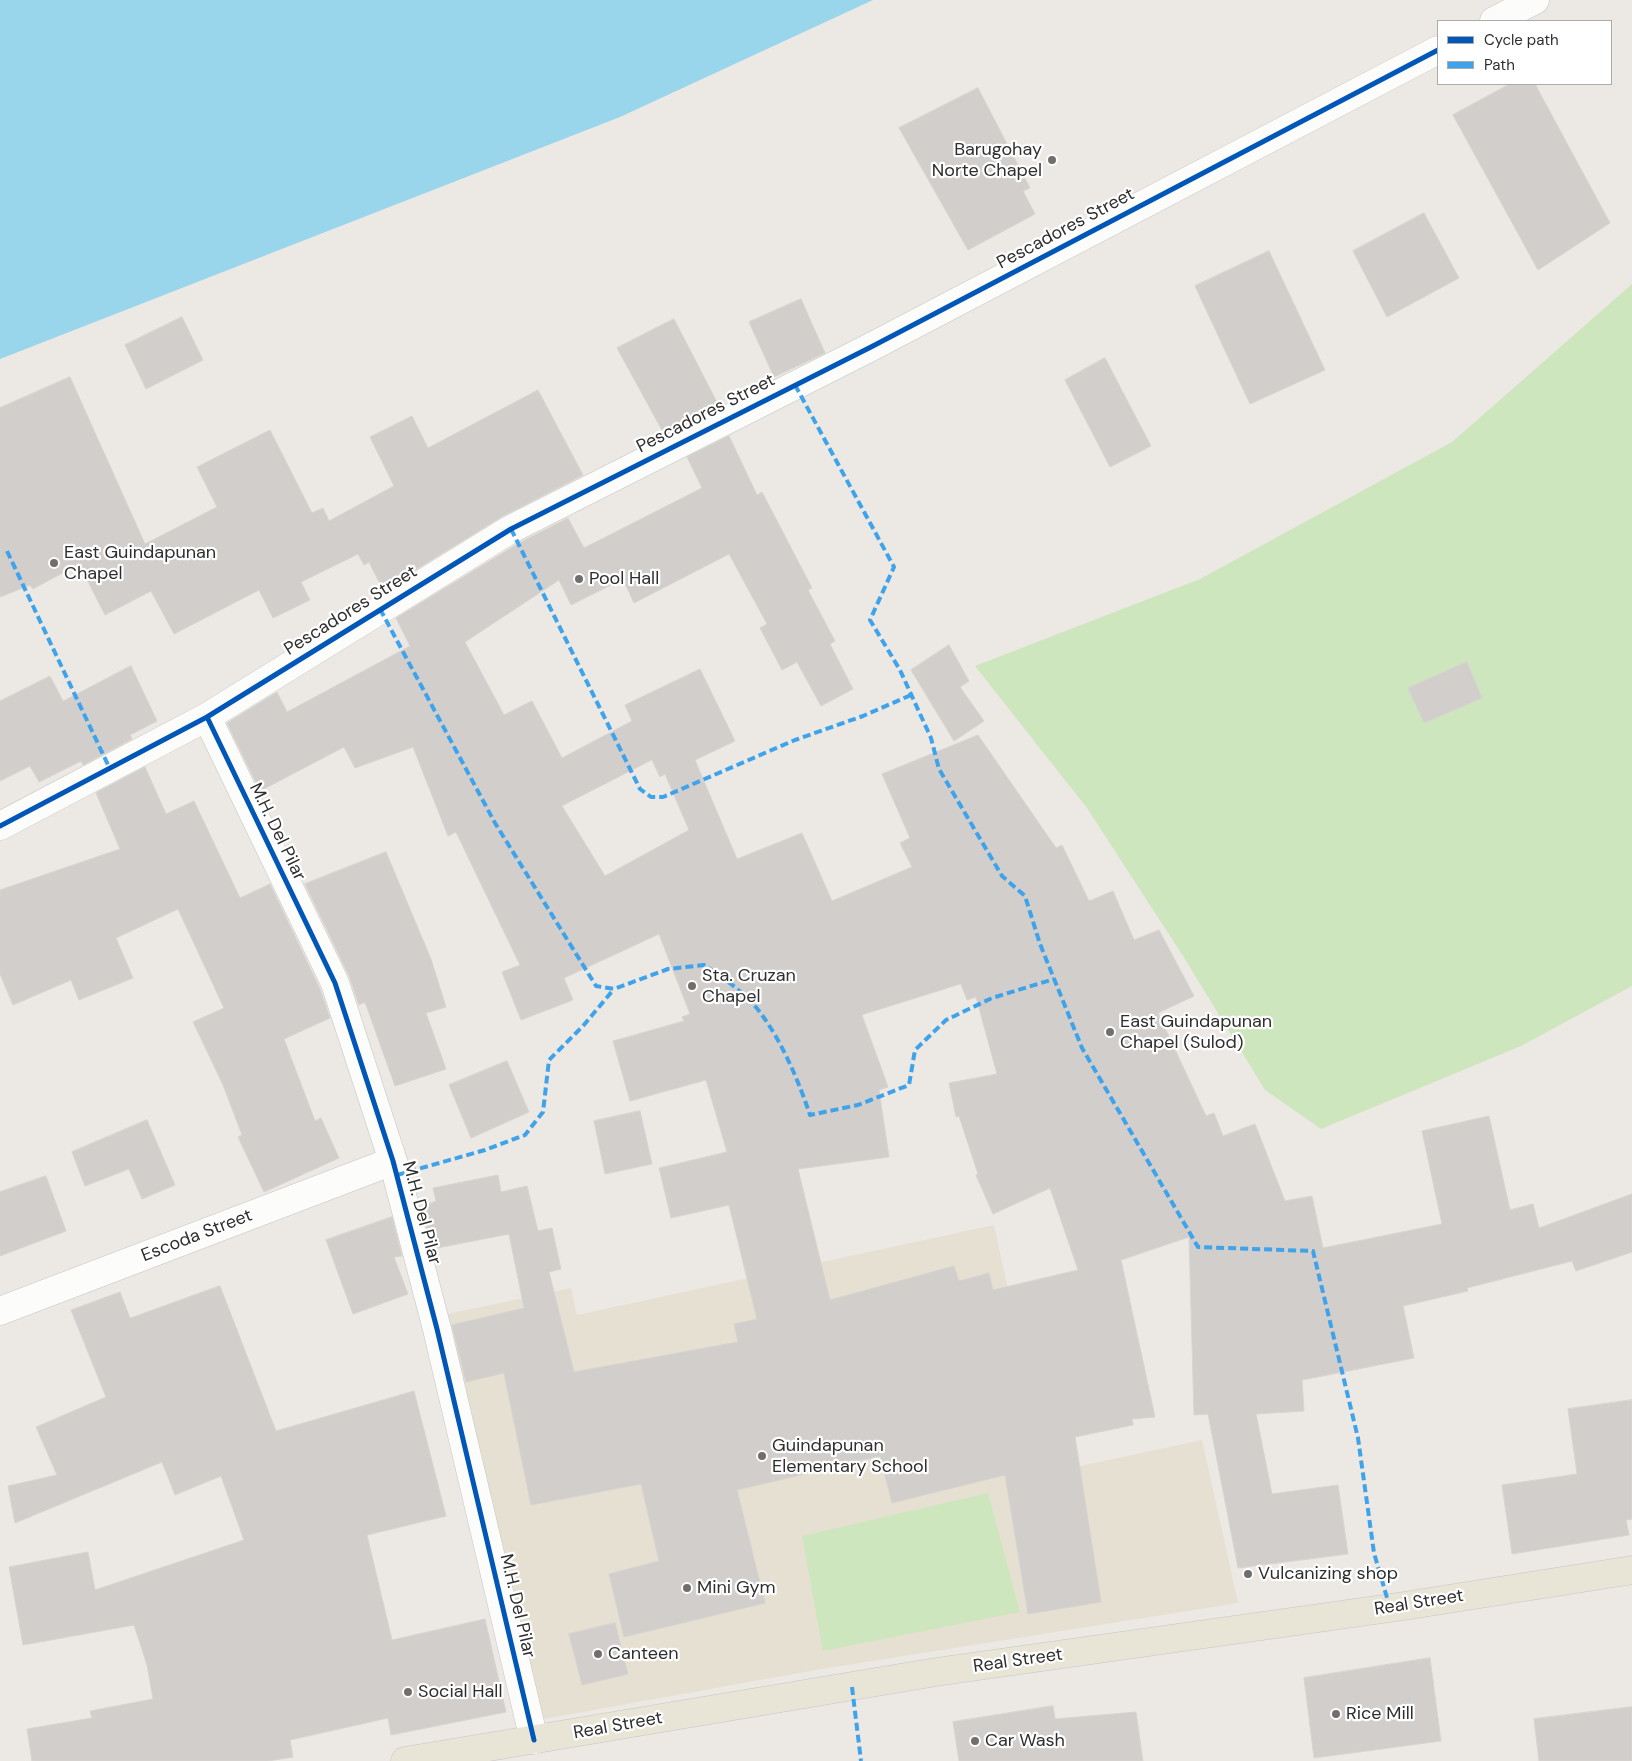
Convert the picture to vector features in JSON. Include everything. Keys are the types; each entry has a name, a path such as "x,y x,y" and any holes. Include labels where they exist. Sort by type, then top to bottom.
{"main road":[{"name":"Real Street","path":"405,1761 936,1672 1390,1608 1632,1570"}],"street":[{"path":"1496,20 1534,0"},
{"name":"Pescadores Street","path":"0,826 207,717 511,528 879,342 1437,51"},
{"name":"M.H. Del Pilar","path":"207,717 334,983 394,1161 437,1329 534,1740"},
{"name":"Escoda Street","path":"0,1311 394,1161"}],"shaded area":[{"name":"Guindapunan Elementary School","path":"994,1225 1048,1473 1202,1440 1238,1603 816,1670 538,1720 448,1314 571,1288 577,1315"}],"green space":[{"path":"1632,284 1632,986 1521,1046 1321,1129 1265,1090 1183,956 1087,808 975,666 1200,579 1452,442"},
{"path":"988,1493 1020,1612 823,1651 802,1536"}],"water":[{"path":"0,0 873,0 620,117 0,359"}],"building":[{"path":"1508,85 1536,85 1610,223 1538,270 1453,115"},
{"path":"978,88 1030,188 1023,191 1035,214 968,250 899,128"},
{"path":"1424,213 1459,278 1387,317 1353,251"},
{"path":"1269,251 1325,370 1250,404 1195,286"},
{"path":"801,299 825,353 774,377 749,322"},
{"path":"182,317 203,360 146,389 125,345"},
{"path":"674,319 719,406 674,429 673,427 663,432 617,348"},
{"path":"1105,358 1151,446 1110,467 1065,380"},
{"path":"70,377 145,544 217,507 197,467 270,430 312,513 323,508 329,521 394,486 370,437 412,416 428,448 538,390 583,475 503,516 383,590 369,562 364,565 358,554 301,582 310,600 273,618 259,590 174,634 151,591 105,615 79,564 33,589 30,585 0,597 0,408"},
{"path":"729,436 757,495 762,492 812,588 808,590 835,641 830,644 853,689 821,706 797,662 782,670 760,628 767,624 729,554 634,603 623,579 571,605 559,580 465,642 504,715 532,701 562,758 632,721 625,705 700,669 735,741 695,760 737,859 802,833 832,901 912,867 900,843 910,838 882,774 978,735 1056,848 1062,845 1089,901 1113,891 1134,940 1159,930 1194,996 1158,1013 1206,1116 1214,1113 1223,1136 1255,1124 1285,1201 1312,1196 1323,1248 1442,1224 1422,1131 1489,1116 1510,1210 1533,1204 1539,1228 1632,1194 1632,1252 1576,1271 1572,1261 1467,1288 1468,1291 1403,1306 1414,1358 1302,1380 1304,1411 1256,1414 1272,1494 1338,1485 1348,1554 1238,1568 1208,1414 1194,1415 1189,1237 1121,1260 1155,1417 1132,1419 1133,1425 1075,1437 1101,1602 1028,1614 1005,1475 892,1503 880,1456 737,1490 765,1603 624,1637 609,1574 659,1561 641,1484 531,1505 504,1373 466,1382 452,1325 524,1308 509,1234 432,1249 421,1207 436,1201 433,1188 498,1175 501,1192 527,1186 538,1231 552,1228 561,1269 549,1272 574,1372 738,1342 734,1324 757,1319 729,1205 671,1218 659,1168 727,1152 706,1080 630,1101 613,1041 684,1021 682,1017 690,1014 659,934 564,978 573,1000 521,1020 502,972 520,965 456,832 448,836 413,747 355,768 344,747 260,791 227,723 277,692 287,712 410,646 396,618 519,543 568,518 584,548 702,488 687,457","holes":["652,760 660,777 665,774 689,830 605,876 562,806","961,984 967,1000 976,997 997,1074 949,1083 956,1117 959,1116 978,1174 976,1175 993,1214 1050,1188 1078,1270 993,1290 989,1273 959,1281 954,1266 830,1300 798,1169 889,1157 879,1090 888,1087 862,1015"]},
{"path":"949,645 969,681 960,687 984,721 954,741 911,670"},
{"path":"1467,662 1482,698 1424,723 1408,688"},
{"path":"131,666 157,721 130,735 132,739 83,765 81,761 39,782 30,766 0,781 0,701 50,676 63,701"},
{"path":"145,767 166,814 194,801 240,898 270,884 320,989 330,1018 284,1039 315,1121 321,1118 339,1158 264,1192 238,1137 242,1135 223,1085 193,1022 224,1008 178,909 116,938 133,978 79,1000 71,980 13,1005 0,974 0,890 120,849 96,793"},
{"path":"386,852 431,959 446,1007 426,1013 446,1069 395,1086 365,1002 359,1005 349,976 305,884"},
{"path":"507,1061 529,1112 471,1138 449,1085"},
{"path":"640,1111 652,1164 605,1174 594,1121"},
{"path":"147,1120 175,1185 142,1199 129,1169 85,1186 72,1152"},
{"path":"46,1176 66,1231 0,1256 0,1192"},
{"path":"392,1217 402,1256 394,1257 408,1294 353,1314 326,1240"},
{"path":"220,1286 276,1431 414,1391 446,1516 367,1535 392,1640 485,1619 506,1712 391,1735 388,1718 290,1740 293,1757 268,1761 32,1761 27,1729 92,1718 90,1711 153,1699 147,1665 134,1625 23,1645 9,1567 88,1552 95,1590 244,1540 221,1476 175,1495 162,1462 15,1523 8,1486 57,1475 36,1427 106,1397 71,1310 120,1292 130,1318"},
{"path":"1632,1400 1632,1519 1626,1520 1629,1535 1512,1554 1502,1485 1577,1474 1568,1409"},
{"name":"Canteen","path":"615,1623 628,1674 582,1685 569,1634"},
{"path":"1430,1658 1441,1741 1314,1758 1304,1678"},
{"path":"1053,1706 1055,1719 1136,1712 1143,1761 959,1761 953,1722"},
{"path":"1632,1707 1632,1761 1539,1761 1534,1719"}],"marked path":[{"path":"795,385 894,567 870,620 900,670 931,738 939,769 1002,876 1025,896 1040,944 1082,1048 1198,1247 1313,1251 1358,1438 1374,1553 1390,1608"},
{"path":"511,529 640,789 651,797 663,797 795,740 863,716 911,695"},
{"path":"7,551 109,767"},
{"path":"380,609 495,823 596,986 614,989 668,969 704,965 743,994 756,1007 770,1026 790,1064 810,1115 858,1105 909,1085 915,1050 946,1020 992,998 1054,979"},
{"path":"397,1175 485,1150 525,1135 543,1112 549,1060 583,1026 614,989"},
{"path":"852,1687 861,1761"}],"cycle path":[{"path":"0,826 207,717 511,529 871,347 1437,51"},
{"path":"207,717 335,983 393,1161 437,1329 534,1740"}],"place":[{"name":"Barugohay Norte Chapel","path":"1052,160"},
{"name":"East Guindapunan Chapel","path":"54,563"},
{"name":"Pool Hall","path":"579,579"},
{"name":"Sta. Cruzan Chapel","path":"692,986"},
{"name":"East Guindapunan Chapel (Sulod)","path":"1110,1032"},
{"name":"Guindapunan Elementary School","path":"762,1456"},
{"name":"Vulcanizing shop","path":"1248,1574"},
{"name":"Mini Gym","path":"687,1588"},
{"name":"Canteen","path":"598,1654"},
{"name":"Social Hall","path":"408,1692"},
{"name":"Rice Mill","path":"1336,1714"},
{"name":"Car Wash","path":"975,1741"}]}
